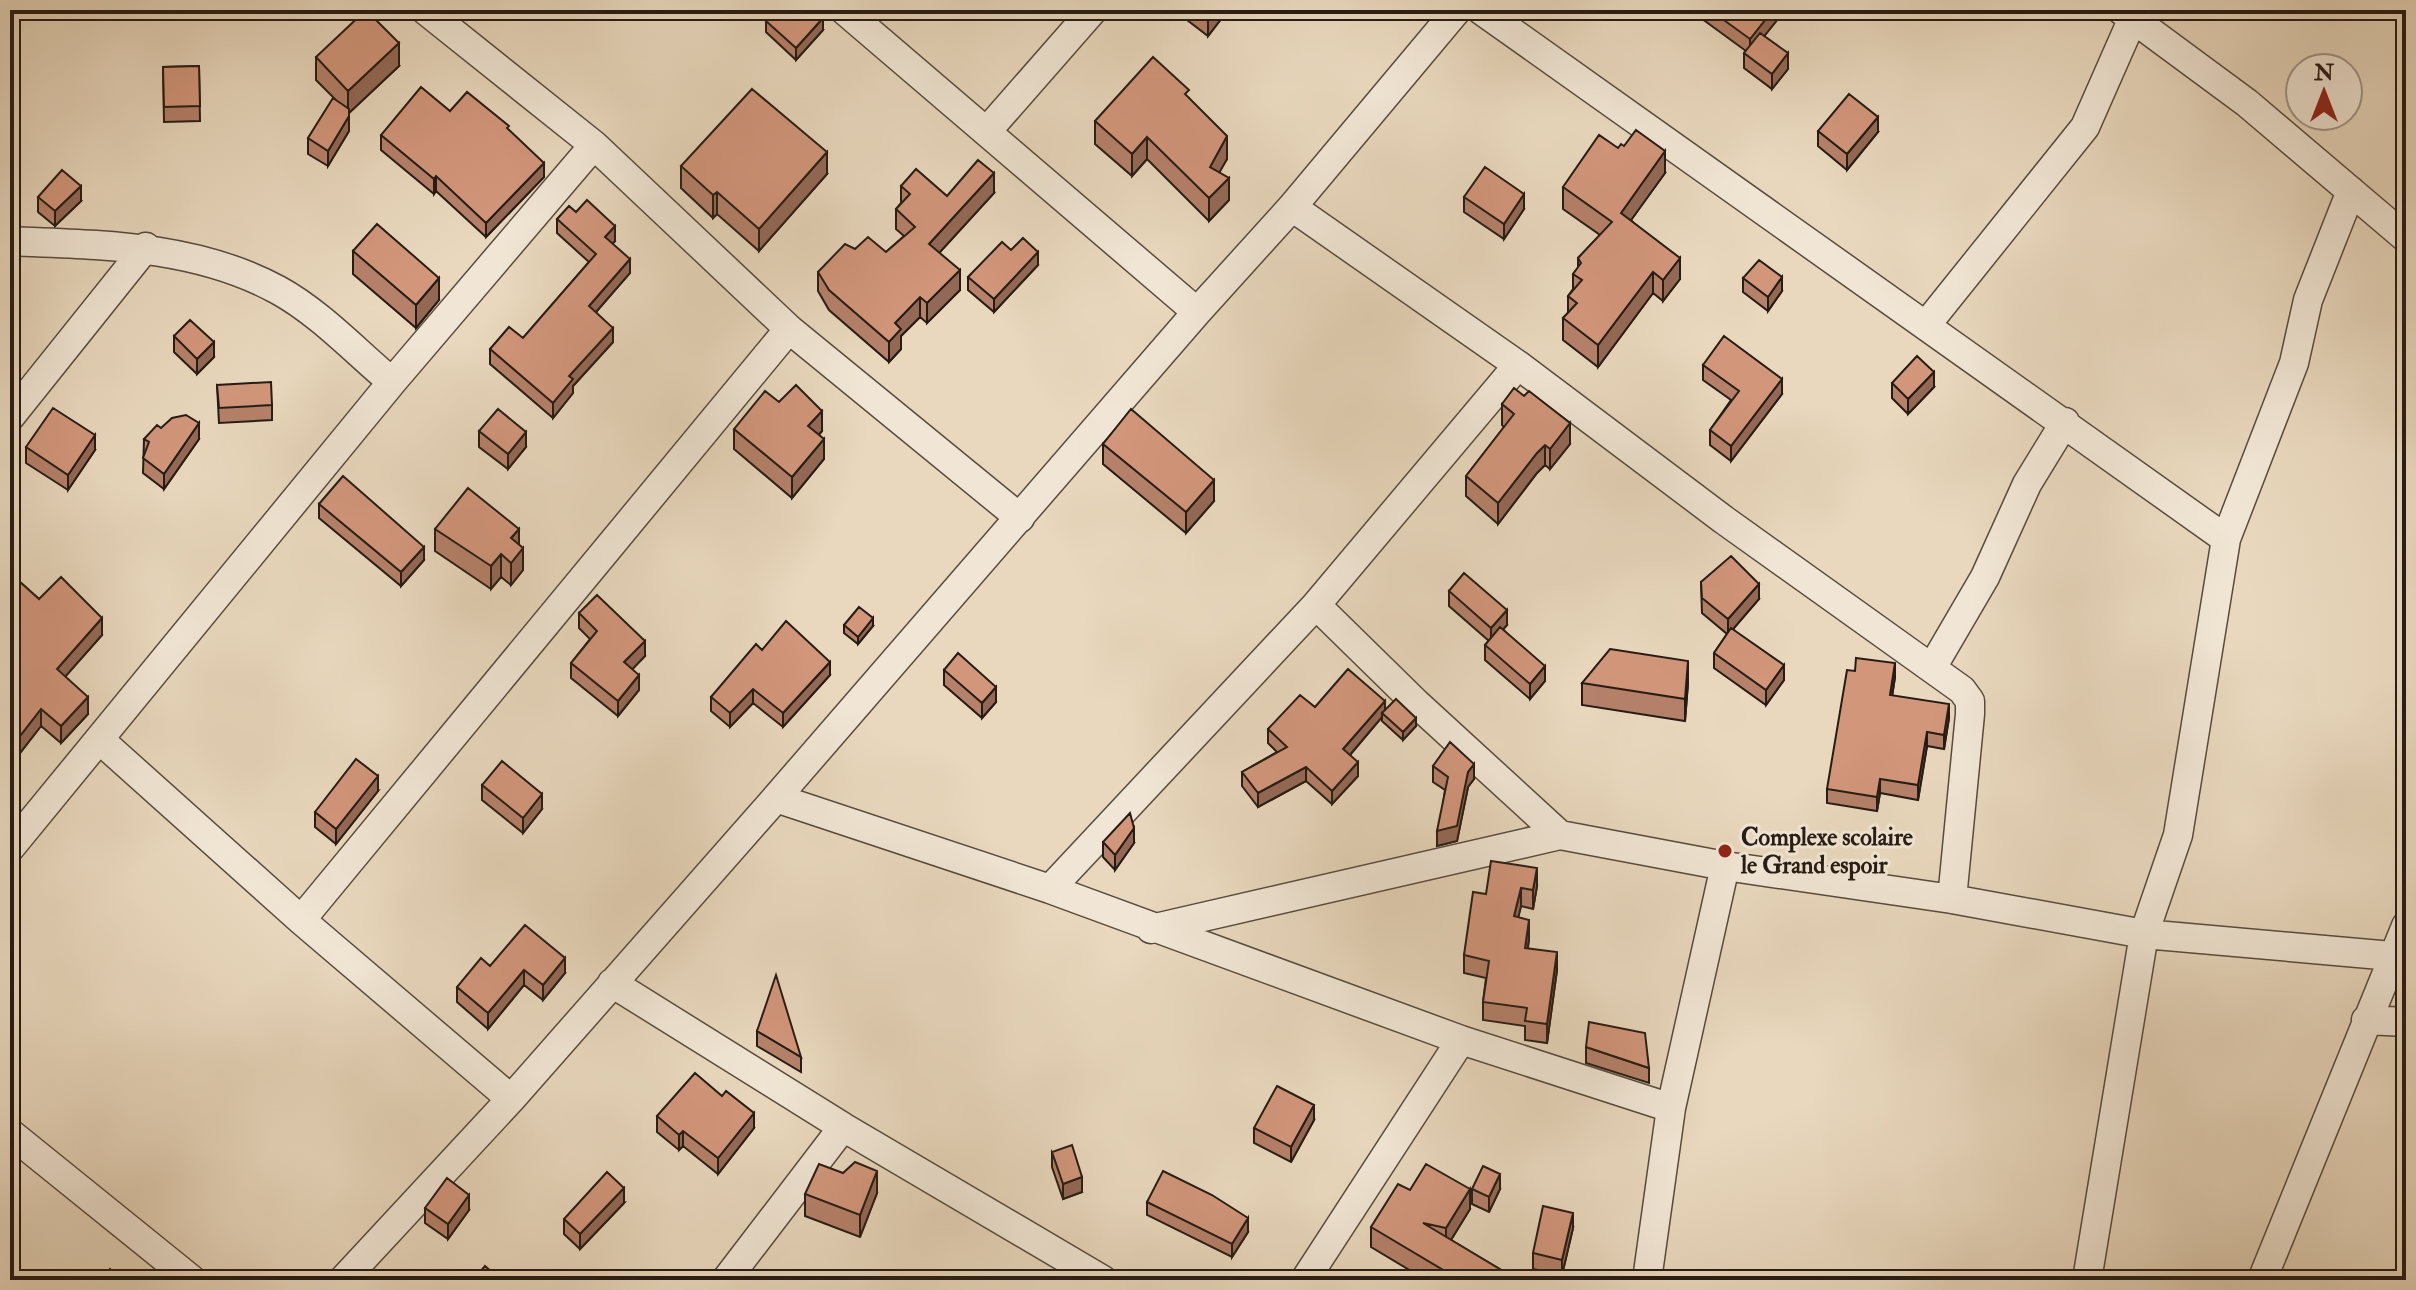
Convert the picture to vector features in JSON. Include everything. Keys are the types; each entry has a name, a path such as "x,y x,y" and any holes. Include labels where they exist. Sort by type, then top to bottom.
{"street":[{"path":"425,10 594,145 789,329 1020,518"},
{"path":"844,10 1197,312"},
{"path":"987,131 1093,10"},
{"path":"343,1280 511,1099 776,798 1197,312 1292,207 1457,10"},
{"path":"1481,10 1705,172 1927,324 2226,539"},
{"path":"1927,324 2085,127 2127,14 2247,103 2406,238"},
{"path":"10,848 392,382 594,145"},
{"path":"2087,1280 2144,934 2178,835 2226,539 2294,363 2308,300 2351,191"},
{"path":"1292,207 1518,365 1724,520 1933,666 1970,701 1952,899"},
{"path":"10,241 146,247 237,271 280,291 392,382"},
{"path":"10,417 146,247"},
{"path":"301,920 789,329"},
{"path":"1050,889 1316,605 1518,365"},
{"path":"1933,666 1985,577 2027,484 2065,422"},
{"path":"1316,605 1560,835"},
{"path":"100,740 301,920 511,1099"},
{"path":"776,798 1050,889 1151,929 1461,1040 1671,1108"},
{"path":"1151,929 1560,835 1725,866 1952,899 2144,934 2392,956"},
{"path":"1647,1280 1671,1108 1725,866"},
{"path":"2262,1280 2406,926"},
{"path":"612,983 843,1127 1103,1280"},
{"path":"2366,1020 2406,1022"},
{"path":"1305,1280 1461,1040"},
{"path":"731,1278 843,1127"},
{"path":"10,1133 192,1280"}],"building":[{"path":"366,10 399,43 348,91 316,57"},
{"path":"777,10 814,10 823,18 796,48 766,21"},
{"path":"1194,10 1216,10 1208,21"},
{"path":"1710,10 1773,10 1750,39"},
{"path":"1760,33 1788,53 1772,74 1744,53"},
{"path":"1153,57 1189,90 1185,94 1227,136 1210,167 1229,178 1209,198 1147,137 1132,154 1095,121"},
{"path":"199,66 200,106 164,107 163,67"},
{"path":"421,87 450,111 467,92 509,126 507,128 544,163 486,223 436,176 434,179 381,135"},
{"path":"752,89 827,152 759,229 717,192 713,195 681,166"},
{"path":"1849,94 1878,117 1847,154 1818,131"},
{"path":"333,98 349,109 349,116 328,151 308,138"},
{"path":"1636,130 1665,151 1621,213 1680,258 1663,280 1653,272 1598,345 1563,318 1577,303 1568,296 1582,280 1573,274 1581,263 1578,258 1612,222 1563,187 1599,135 1618,148 1621,144 1624,146"},
{"path":"978,160 994,173 929,244 960,270 927,303 920,297 895,323 901,329 889,342 829,290 818,272 845,244 855,249 868,237 886,252 915,227 896,209 910,194 901,186 916,169 947,196"},
{"path":"1485,167 1524,194 1504,224 1464,197"},
{"path":"62,170 81,186 55,211 38,197"},
{"path":"587,200 615,226 605,237 630,259 589,306 613,328 569,376 573,379 553,403 490,349 509,327 523,338 596,254 557,219 569,206 576,212"},
{"path":"377,224 439,278 416,305 353,251"},
{"path":"1023,238 1038,252 994,299 968,277 1002,242 1011,250"},
{"path":"1759,260 1782,277 1768,297 1743,278"},
{"path":"190,320 214,342 197,359 174,336"},
{"path":"1724,336 1782,379 1731,446 1710,430 1739,391 1703,365"},
{"path":"1917,356 1934,372 1908,399 1892,383"},
{"path":"271,382 272,405 219,408 217,385"},
{"path":"796,385 822,411 808,426 824,439 792,477 734,429 765,391 779,402"},
{"path":"1514,388 1524,396 1529,391 1570,423 1550,449 1545,445 1537,453 1498,503 1466,476 1514,414 1502,404"},
{"path":"53,408 95,435 68,475 26,447"},
{"path":"498,409 526,432 508,454 479,431"},
{"path":"1131,409 1214,480 1186,512 1103,444"},
{"path":"186,415 199,423 164,474 143,458 149,442 144,439 157,425 161,428 172,418"},
{"path":"343,476 424,547 401,572 319,504"},
{"path":"468,488 519,529 511,538 523,548 511,563 501,554 491,566 435,529"},
{"path":"1731,556 1759,584 1728,619 1702,598 1701,582"},
{"path":"10,573 39,599 61,577 102,618 57,669 88,697 61,726 41,709 20,736 10,728"},
{"path":"1464,573 1507,610 1491,628 1449,591"},
{"path":"597,595 645,641 624,662 639,675 618,701 571,663 597,631 579,613"},
{"path":"859,607 873,618 858,637 844,625"},
{"path":"786,621 830,662 783,713 753,689 730,713 711,697 756,644 762,650"},
{"path":"1500,627 1545,666 1530,684 1485,645"},
{"path":"1731,628 1784,665 1766,690 1714,653"},
{"path":"1610,649 1688,661 1685,699 1582,683"},
{"path":"958,653 996,687 982,703 944,670"},
{"path":"1856,658 1895,663 1890,695 1949,704 1944,735 1927,732 1918,785 1880,779 1877,797 1827,789 1847,670 1855,671"},
{"path":"1348,669 1385,701 1343,749 1358,762 1332,791 1306,767 1258,793 1242,772 1287,747 1268,729 1300,695 1315,707"},
{"path":"1396,699 1416,718 1403,732 1382,713"},
{"path":"1450,742 1474,764 1468,772 1457,826 1437,831 1448,777 1433,766"},
{"path":"356,759 378,776 336,829 315,812"},
{"path":"502,761 542,794 523,818 482,785"},
{"path":"1130,813 1134,828 1115,855 1103,842"},
{"path":"1491,861 1537,868 1533,890 1521,888 1514,916 1529,920 1525,948 1557,952 1547,1024 1525,1021 1527,1008 1483,1002 1489,961 1464,955 1473,892 1486,894"},
{"path":"525,925 565,958 543,985 524,970 488,1013 457,987 481,958 490,966"},
{"path":"776,975 801,1057 757,1031"},
{"path":"1589,1022 1645,1033 1649,1068 1586,1047"},
{"path":"695,1073 722,1096 726,1091 754,1113 718,1158 683,1131 679,1135 657,1116"},
{"path":"1277,1086 1314,1105 1291,1147 1254,1128"},
{"path":"1072,1145 1082,1177 1063,1184 1052,1152"},
{"path":"855,1162 877,1171 860,1215 805,1194 819,1164 843,1173"},
{"path":"1426,1164 1470,1189 1446,1228 1423,1223 1518,1280 1460,1280 1371,1227 1398,1184 1410,1190"},
{"path":"1483,1166 1500,1174 1489,1197 1472,1189"},
{"path":"1163,1171 1212,1195 1248,1218 1232,1244 1147,1202"},
{"path":"607,1172 624,1188 580,1234 564,1219"},
{"path":"447,1178 469,1195 448,1224 425,1208"},
{"path":"1543,1206 1573,1213 1562,1260 1533,1253"},
{"path":"485,1266 501,1280 473,1280"},
{"path":"110,1269 125,1280 103,1280"}],"place":[{"name":"Complexe scolaire le Grand espoir","path":"1725,851"}]}
